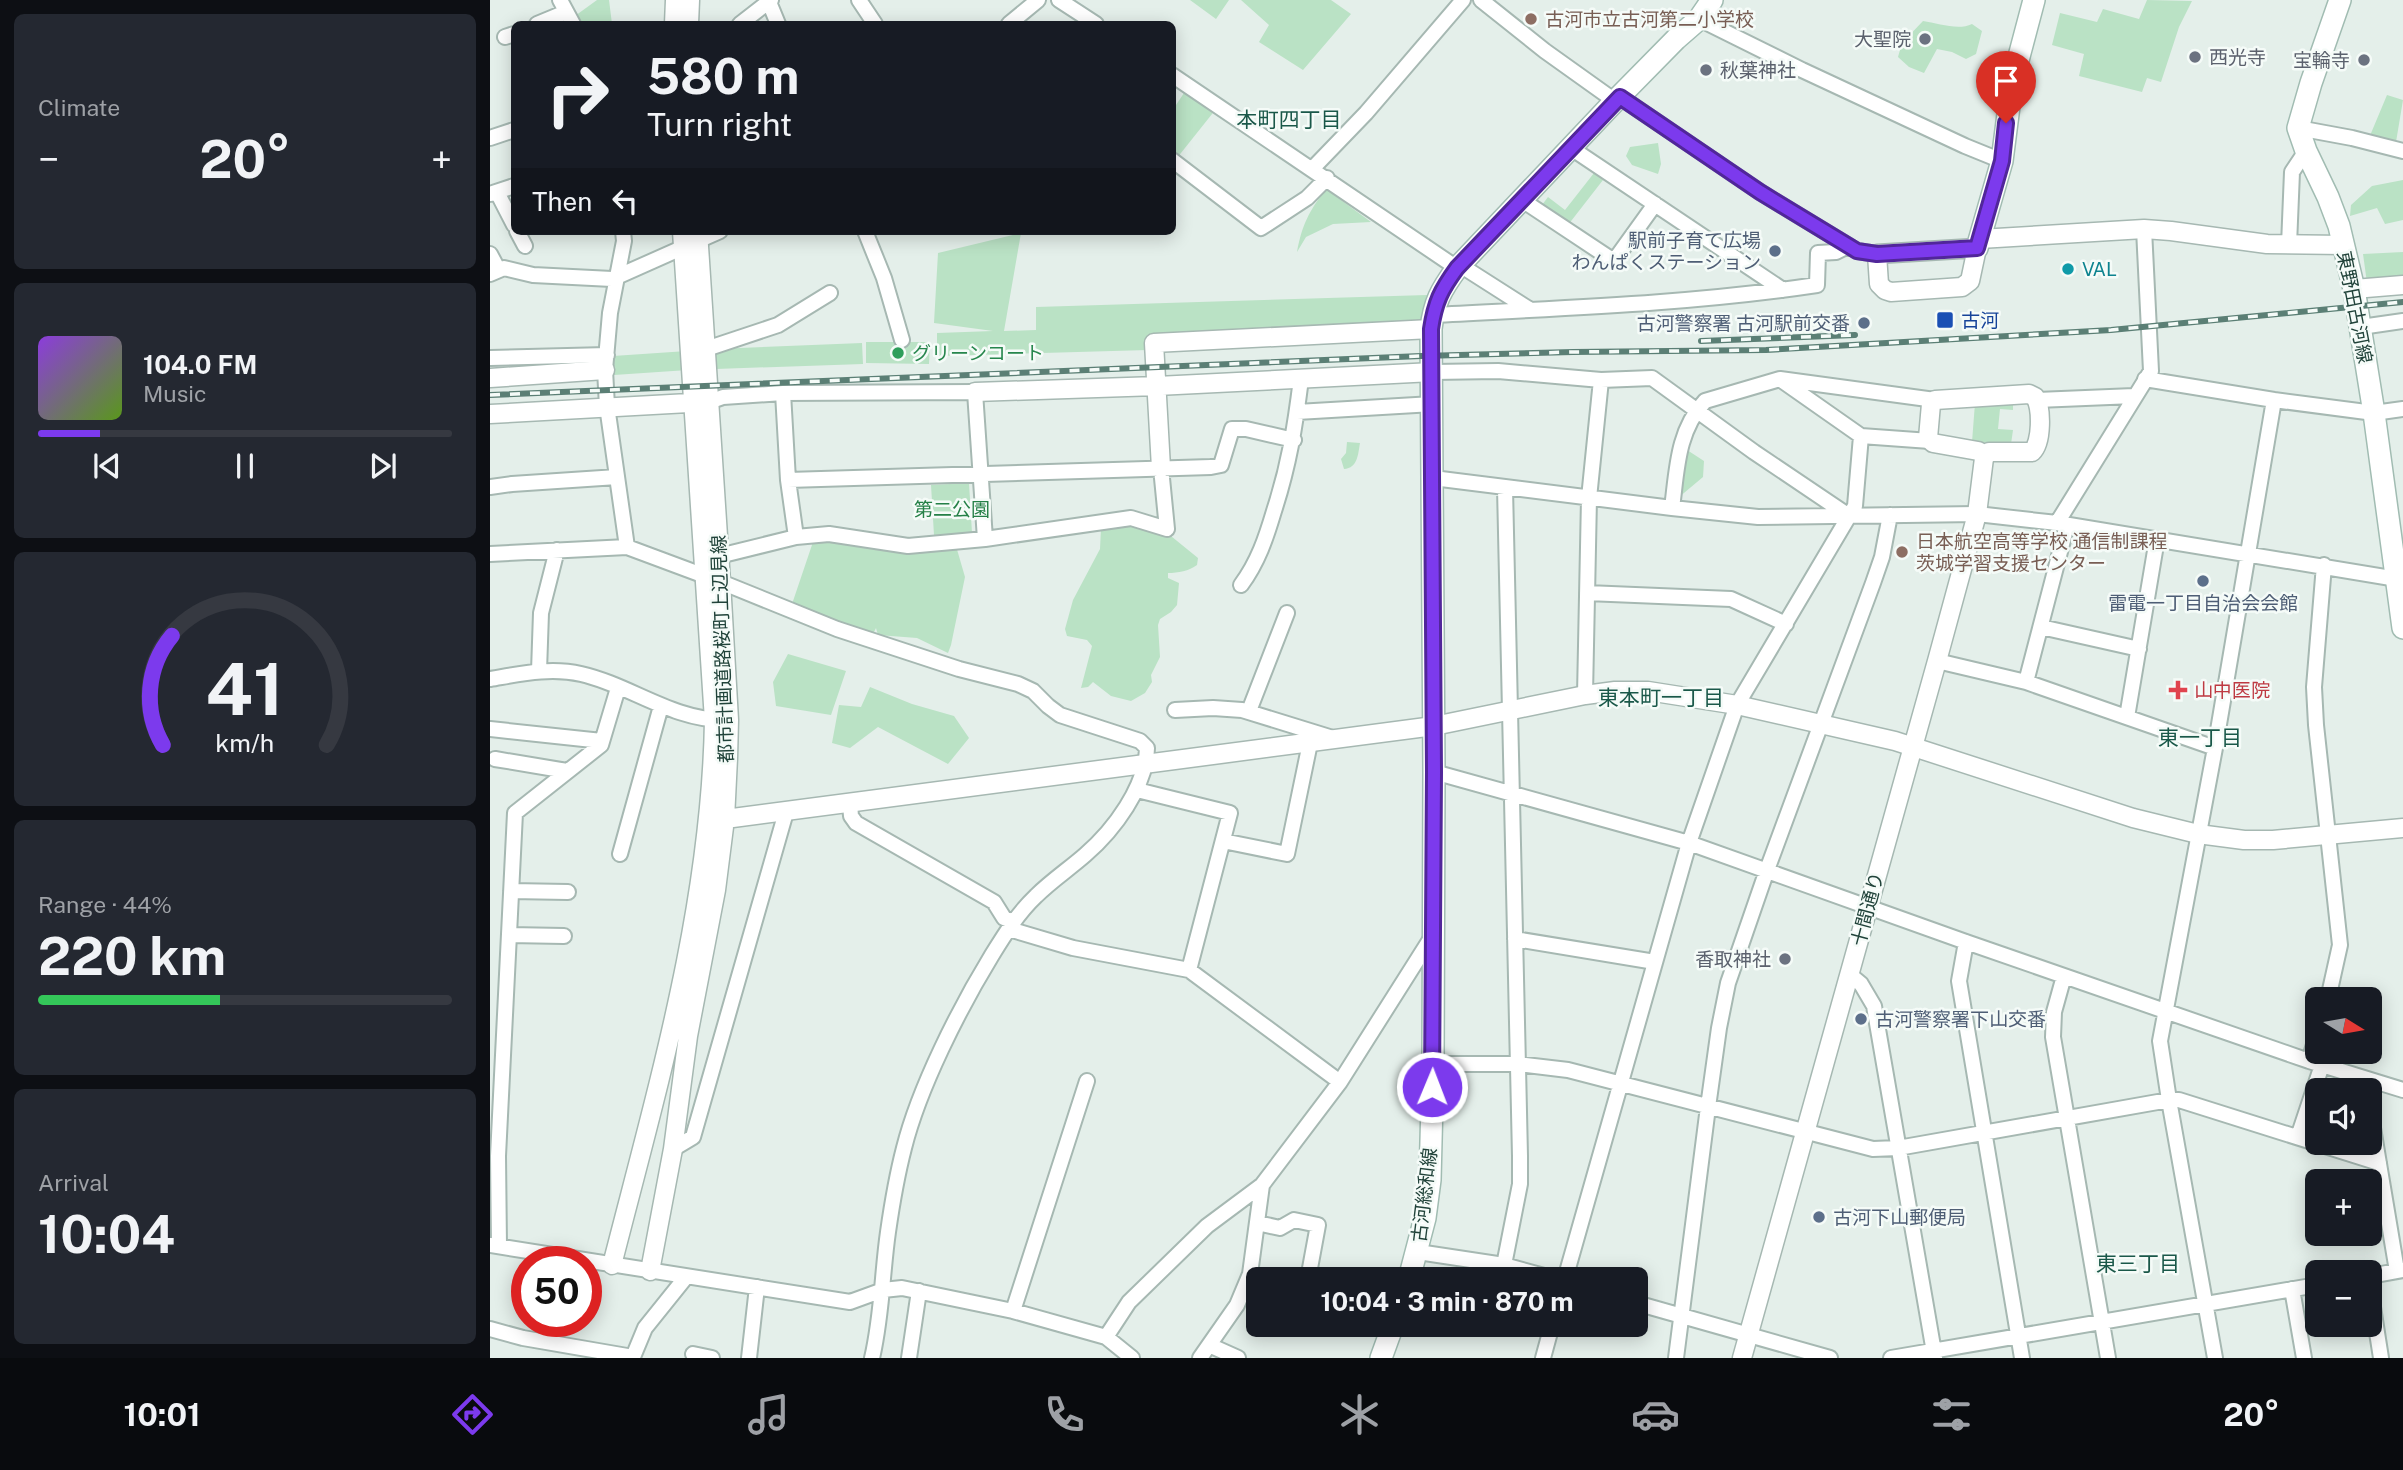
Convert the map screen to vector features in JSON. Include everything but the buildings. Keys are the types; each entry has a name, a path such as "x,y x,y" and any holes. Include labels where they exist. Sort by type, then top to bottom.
{"main road":[{"name":"古河総和線","path":"1413,1267 1425,1218 1430,1180 1433,1063 1432,322 1440,292 1459,267 1617,99 1699,19 1712,0"},
{"path":"1979,244 2002,161 2012,83 2034,0"},
{"path":"2298,128 2340,0"},
{"name":"東野田古河線","path":"2298,128 2305,151 2328,197 2344,245 2354,289 2403,628"},
{"path":"1381,1358 1389,1337"}],"street":[{"path":"674,21 675,0"},
{"path":"689,21 690,0"},
{"path":"859,0 873,21"},
{"path":"1013,21 1038,0"},
{"path":"1059,0 1091,21"},
{"path":"1313,168 1366,113 1463,0"},
{"path":"1481,0 1545,51 1617,99 1760,192 1848,246 1867,254 2144,229 2289,245 2344,245"},
{"path":"744,21 770,1 777,21"},
{"path":"544,21 566,12"},
{"path":"1699,19 1792,65 2002,161"},
{"path":"1176,78 1459,267 1530,310"},
{"path":"2298,128 2403,151"},
{"path":"490,138 511,131"},
{"path":"1571,148 1783,290"},
{"path":"2289,245 2292,172 2305,151"},
{"path":"1176,163 1261,228 1307,198 1327,178"},
{"path":"511,188 494,193 511,220"},
{"path":"1522,200 1614,261 1655,204"},
{"path":"2026,682 2041,626 2062,524 2151,370 2144,229"},
{"path":"519,235 525,246"},
{"path":"623,235 606,362 607,406 627,547"},
{"path":"867,235 884,278 902,340"},
{"path":"490,254 494,272 504,268 533,275 617,277 691,238"},
{"name":"都市計画道路桜町上辺見線","path":"691,238 706,349 702,402 719,556 713,579"},
{"name":"都市計画道路桜町上辺見線","path":"650,1271 716,890 722,720 691,238"},
{"path":"1877,254 1878,280 1885,290 1955,289 1970,281 1979,244"},
{"path":"719,556 796,537 829,534 908,546 985,539 1131,518 1167,529 1154,343 1432,322 1530,310 1783,290 1817,285 1818,253 1836,252 1848,246"},
{"path":"2354,289 2403,285"},
{"path":"706,349 778,325 830,293"},
{"path":"2361,327 2403,321"},
{"path":"490,358 606,362"},
{"path":"490,378 606,362"},
{"path":"490,414 702,402 723,397 783,393 975,392 1433,372 1498,371 1601,380 1652,378 1754,452 1850,516"},
{"path":"1241,585 1254,568 1265,542 1286,473 1294,440 1301,379"},
{"path":"1672,508 1681,442 1696,410 1705,401 1780,379 1935,400 2029,394 2038,400 2134,396"},
{"path":"1780,379 1861,436 1930,441 1978,451 1984,458 1989,452 2028,453 2035,450 2038,443 2038,400"},
{"path":"2145,379 2374,413 2403,409"},
{"path":"1584,695 1589,498 1601,380"},
{"path":"975,392 985,539"},
{"path":"783,393 788,480 796,537"},
{"path":"1930,441 1931,404 1935,400"},
{"path":"2215,1358 2161,1051 2165,1011 2215,748 2274,400"},
{"path":"1297,412 1433,404"},
{"path":"788,480 1221,465 1232,429 1246,429 1294,440"},
{"path":"1568,1267 1689,843 1737,705 1855,506 1861,436"},
{"name":"十間通り","path":"1742,1358 1977,514 1984,458"},
{"path":"490,487 617,477"},
{"path":"1433,478 1758,517 1977,514 2062,524 2324,565 2399,587"},
{"path":"1504,1265 1520,1184 1505,488"},
{"path":"1676,1358 1708,1107 1728,983 1878,570 1890,515"},
{"path":"2127,717 2157,540"},
{"path":"490,554 627,547 837,629 1033,691 1060,715 1140,741 1147,748 1147,763 1137,790 1106,834 1038,894 1012,925 991,958 959,1017 913,1117 903,1149 888,1233 883,1290 872,1358"},
{"path":"539,671 541,613 557,550"},
{"path":"2324,565 2314,687 2340,945 2331,987"},
{"path":"1587,593 1731,599 1786,624"},
{"path":"1249,711 1287,613"},
{"path":"2041,626 2139,649"},
{"path":"1937,661 2026,682 2215,748"},
{"path":"490,679 539,671 581,674 661,706 722,720"},
{"path":"618,688 601,745 515,813 494,1246 850,1302 883,1290 902,1288 1013,1311 1106,1337 1132,1358"},
{"path":"717,820 1434,726 1584,695 1648,691 1737,705 1913,746 2133,818 2197,834 2244,840 2328,836 2403,828"},
{"path":"620,854 661,706"},
{"path":"1175,710 1213,708 1249,711 1338,739"},
{"path":"490,729 602,741"},
{"path":"1223,841 1287,855 1310,743"},
{"path":"495,759 567,771"},
{"path":"1434,772 1689,843 2305,1060"},
{"path":"1137,790 1230,813 1189,970"},
{"path":"850,804 851,816 856,823 994,902 1012,925 1073,948 1189,970 1340,1082"},
{"path":"673,1149 693,1137 786,812"},
{"name":"都市計画道路桜町上辺見線","path":"612,1265 670,1042 717,820"},
{"path":"511,891 568,892"},
{"path":"1106,1337 1129,1302 1207,1226 1262,1185 1340,1082 1433,933"},
{"path":"509,935 564,936"},
{"path":"1515,939 1655,962"},
{"path":"1966,942 1959,981 2022,1358"},
{"path":"1849,974 1870,995 1874,1006 1934,1354"},
{"path":"2064,975 2054,1012 2053,1037 2108,1358"},
{"path":"1433,1063 1518,1064 1568,1070 1873,1149 1899,1148 2179,1100 2379,1163"},
{"path":"2298,1138 2315,1064"},
{"path":"2317,1064 2351,1078"},
{"path":"1013,1311 1087,1082"},
{"path":"2382,1087 2403,1090"},
{"path":"2378,1155 2400,1270 2382,1274"},
{"path":"1200,1358 1237,1305 1250,1274 1262,1185"},
{"path":"1257,1223 1280,1228 1294,1220 1318,1225 1310,1267"},
{"path":"1418,1252 1511,1267"},
{"path":"490,1329 523,1338 633,1357 645,1328 686,1276"},
{"path":"749,1358 757,1287"},
{"path":"1891,1358 1934,1354 2102,1321 2305,1287"},
{"path":"2292,1289 2304,1358"},
{"path":"909,1358 919,1291"},
{"path":"1648,1306 1830,1358"},
{"path":"1543,1358 1549,1337"},
{"path":"2378,1337 2381,1358"},
{"path":"1209,1345 1238,1358"},
{"path":"693,1354 712,1358"}],"green space":[{"path":"597,0 609,0 612,21 568,21"},
{"path":"1190,0 1229,0 1216,19"},
{"path":"1241,0 1331,0 1351,14 1303,70 1259,42 1269,25"},
{"path":"2147,0 2192,1 2179,27 2161,82 2147,78 2142,92 2079,76 2084,54 2052,45 2060,13 2097,22 2103,9 2139,19"},
{"path":"1923,21 1954,27 1972,24 1982,31 1976,54 1966,59 1937,49 1924,73 1909,67 1898,57 1902,43"},
{"path":"1186,90 1216,109 1176,159 1176,105"},
{"path":"2387,95 2403,100 2396,142 2369,138"},
{"path":"1658,143 1661,164 1658,174 1632,165 1626,156 1630,147"},
{"path":"1594,173 1603,180 1568,225 1542,205 1548,197 1565,210"},
{"path":"2403,180 2403,220 2385,224 2377,208 2350,216 2351,205 2372,186"},
{"path":"1326,189 1371,222 1333,224 1306,237 1297,252 1307,219"},
{"path":"1021,235 1004,331 1036,330 1036,307 1427,295 1425,324 1148,335 1148,350 937,356 937,333 993,331 934,323 938,253"},
{"path":"2403,252 2403,281 2367,283 2363,254"},
{"name":"グリーンコート","path":"866,342 930,342 929,364 866,363"},
{"path":"862,343 863,364 716,369 715,349"},
{"path":"687,351 688,370 614,375 613,356"},
{"path":"1975,403 2013,405 2013,410 2000,409 1998,429 2013,430 2011,444 1972,442"},
{"path":"1347,442 1360,443 1355,463 1344,469 1341,459 1346,453"},
{"path":"1684,448 1704,461 1703,477 1678,498"},
{"name":"第二公園","path":"969,483 972,533 934,535 931,485"},
{"path":"1126,523 1166,532 1198,558 1197,565 1190,569 1168,573 1168,578 1179,583 1177,605 1160,619 1158,625 1160,657 1151,675 1152,682 1145,693 1131,701 1111,696 1093,682 1088,687 1081,688 1092,646 1087,640 1067,636 1065,629 1073,600 1100,549 1101,528"},
{"path":"814,539 902,549 902,553 956,546 965,577 948,653 917,638 878,635 876,628 873,634 791,607"},
{"path":"788,654 846,671 831,715 776,706 773,682"},
{"path":"870,687 912,704 954,716 969,738 948,764 878,727 850,748 832,743 839,705 861,707"}],"railway":[{"path":"490,395 1421,356 1766,350 2111,330 2403,302"},
{"path":"1701,341 1855,335"}],"place":[{"name":"古河市立古河第二小学校","path":"1531,19"},
{"name":"大聖院","path":"1925,39"},
{"name":"西光寺","path":"2195,57"},
{"name":"宝輪寺","path":"2364,60"},
{"name":"秋葉神社","path":"1706,70"},
{"name":"駅前子育て広場 わんぱくステーション","path":"1775,251"},
{"name":"VAL","path":"2068,269"},
{"name":"古河","path":"1945,320"},
{"name":"古河警察署 古河駅前交番","path":"1864,323"},
{"name":"グリーンコート","path":"898,353"},
{"name":"日本航空高等学校 通信制課程 茨城学習支援センター","path":"1902,552"},
{"name":"雷電一丁目自治会会館","path":"2203,581"},
{"name":"山中医院","path":"2178,690"},
{"name":"香取神社","path":"1785,959"},
{"name":"古河警察署下山交番","path":"1861,1019"},
{"name":"古河下山郵便局","path":"1819,1217"}],"district":[{"name":"本町四丁目","path":"1289,120"},
{"name":"東本町一丁目","path":"1661,698"},
{"name":"東一丁目","path":"2200,738"},
{"name":"東三丁目","path":"2138,1264"}],"route":[{"path":"1432,1087 1434,772 1431,329 1440,292 1457,268 1620,97 1760,192 1848,246 1867,254 1977,248 2002,161 2006,123"}]}
